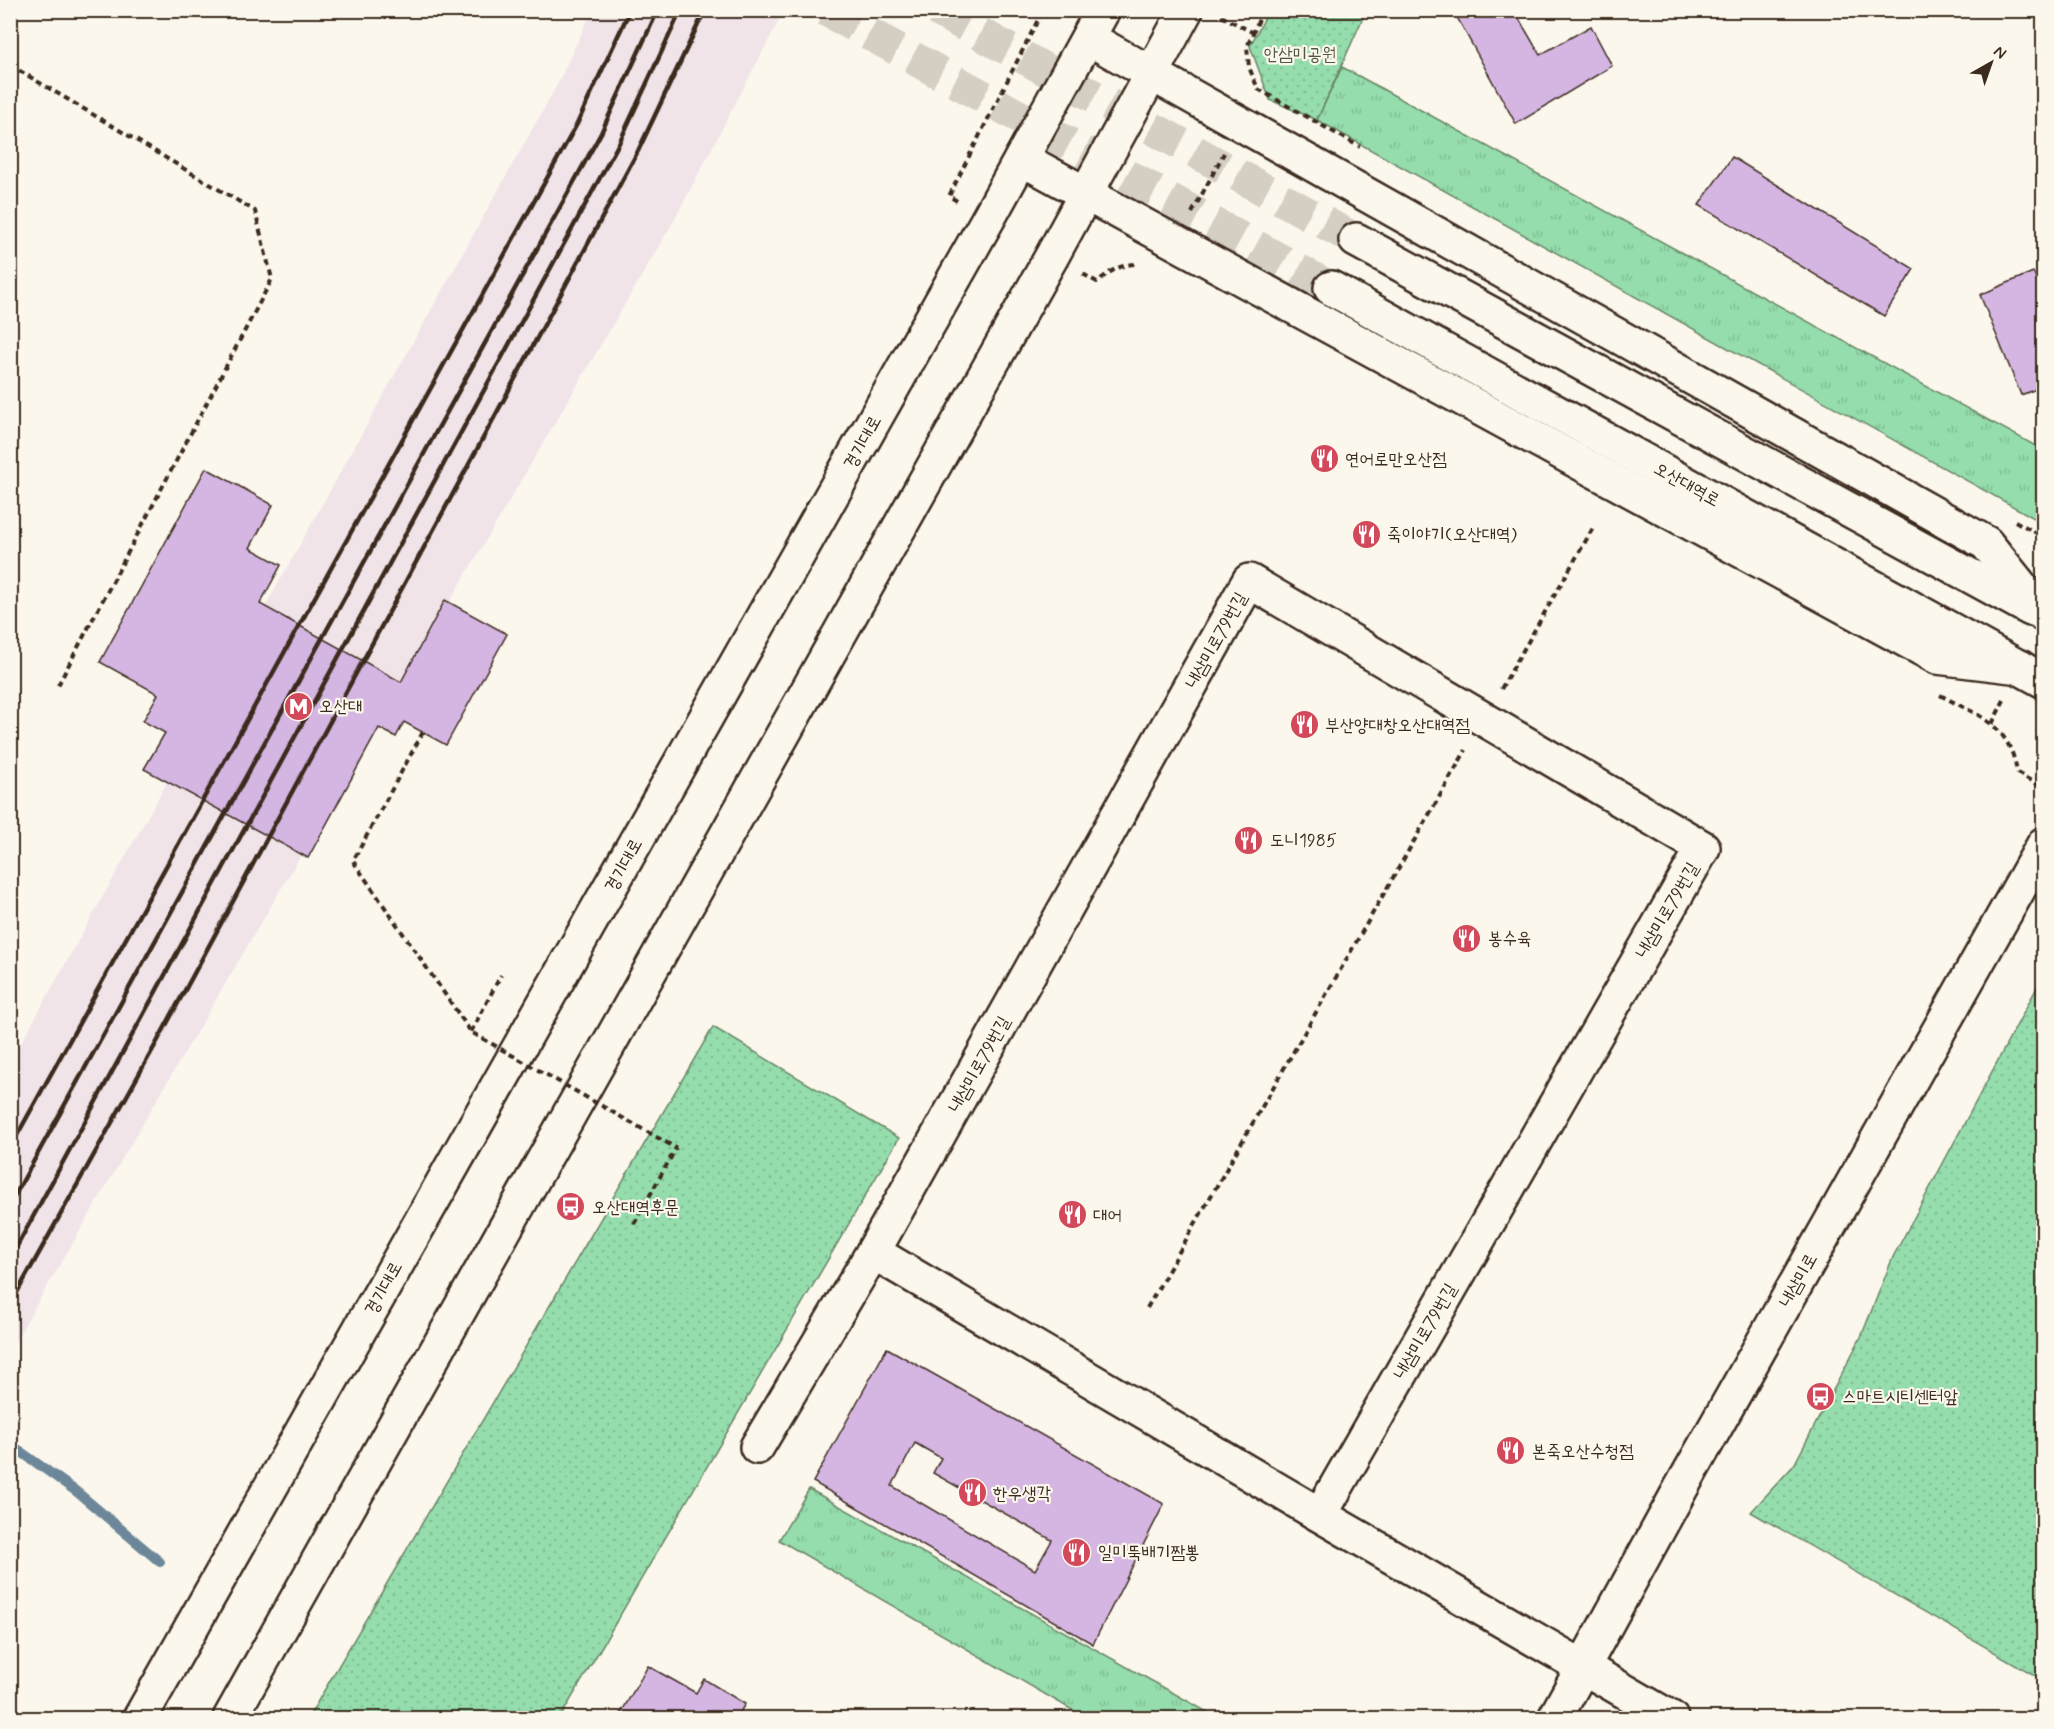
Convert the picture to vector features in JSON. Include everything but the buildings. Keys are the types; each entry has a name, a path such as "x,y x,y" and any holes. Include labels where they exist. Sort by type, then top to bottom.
{"main road":[{"path":"230,1719 1087,194 1186,10"},
{"path":"1096,24 1152,74 1986,543 2043,615"},
{"name":"경기대로","path":"140,1719 1022,159 1096,24"},
{"path":"1022,159 1937,657 2032,674"},
{"path":"1356,240 2043,615"},
{"name":"오산대역로","path":"1331,288 2032,674"},
{"name":"내삼미로79번길","path":"873,1252 1249,580 1703,848 1320,1515"},
{"name":"내삼미로","path":"1555,1719 1681,1488 2043,844"},
{"path":"757,1447 873,1252 1671,1719"}],"path":[{"path":"949,196 1043,10"},
{"path":"1211,10 1252,32"},
{"path":"1263,10 1247,47 1249,67 1258,89 1361,148"},
{"path":"10,65 255,211 272,279 56,689"},
{"path":"1176,243 1258,89"},
{"path":"2013,519 2043,537"},
{"path":"1147,1308 1593,528"},
{"path":"423,732 353,861 471,1032 676,1148 634,1224"},
{"path":"2017,773 2043,788"},
{"path":"471,1032 501,975"}],"shaded area":[{"path":"592,11 784,11 672,224 11,1348 11,1061 557,85"}],"green space":[{"name":"안삼미공원","path":"1269,10 1366,11 1317,120 1270,100 1250,46"},
{"path":"1342,67 2043,450 2043,523 1317,120"},
{"path":"2043,976 2043,1680 1751,1512 1794,1465 1861,1337 1893,1257"},
{"path":"713,1027 899,1138 560,1718 308,1718"},
{"path":"809,1489 1218,1718 1086,1718 779,1540"}],"waterway":[{"path":"10,1444 77,1492 160,1562"}],"tunnel":[{"path":"826,10 1331,288"},
{"path":"937,10 1356,240"}],"railway":[{"path":"10,1148 577,124 630,10"},
{"path":"10,1204 601,133 658,10"},
{"path":"10,1259 620,141 681,10"},
{"path":"10,1305 157,1042 638,151 705,10"}],"place":[{"name":"연어로만오산점","path":"1324,459"},
{"name":"죽이야기(오산대역)","path":"1366,534"},
{"name":"오산대","path":"298,706"},
{"name":"부산양대창오산대역점","path":"1304,725"},
{"name":"도니1985","path":"1249,840"},
{"name":"봉수육","path":"1467,938"},
{"name":"오산대역후문","path":"571,1207"},
{"name":"대어","path":"1072,1215"},
{"name":"스마트시티센터앞","path":"1821,1396"},
{"name":"본죽오산수청점","path":"1511,1451"},
{"name":"한우생각","path":"972,1493"},
{"name":"일미뚝배기짬뽕","path":"1077,1552"}]}
